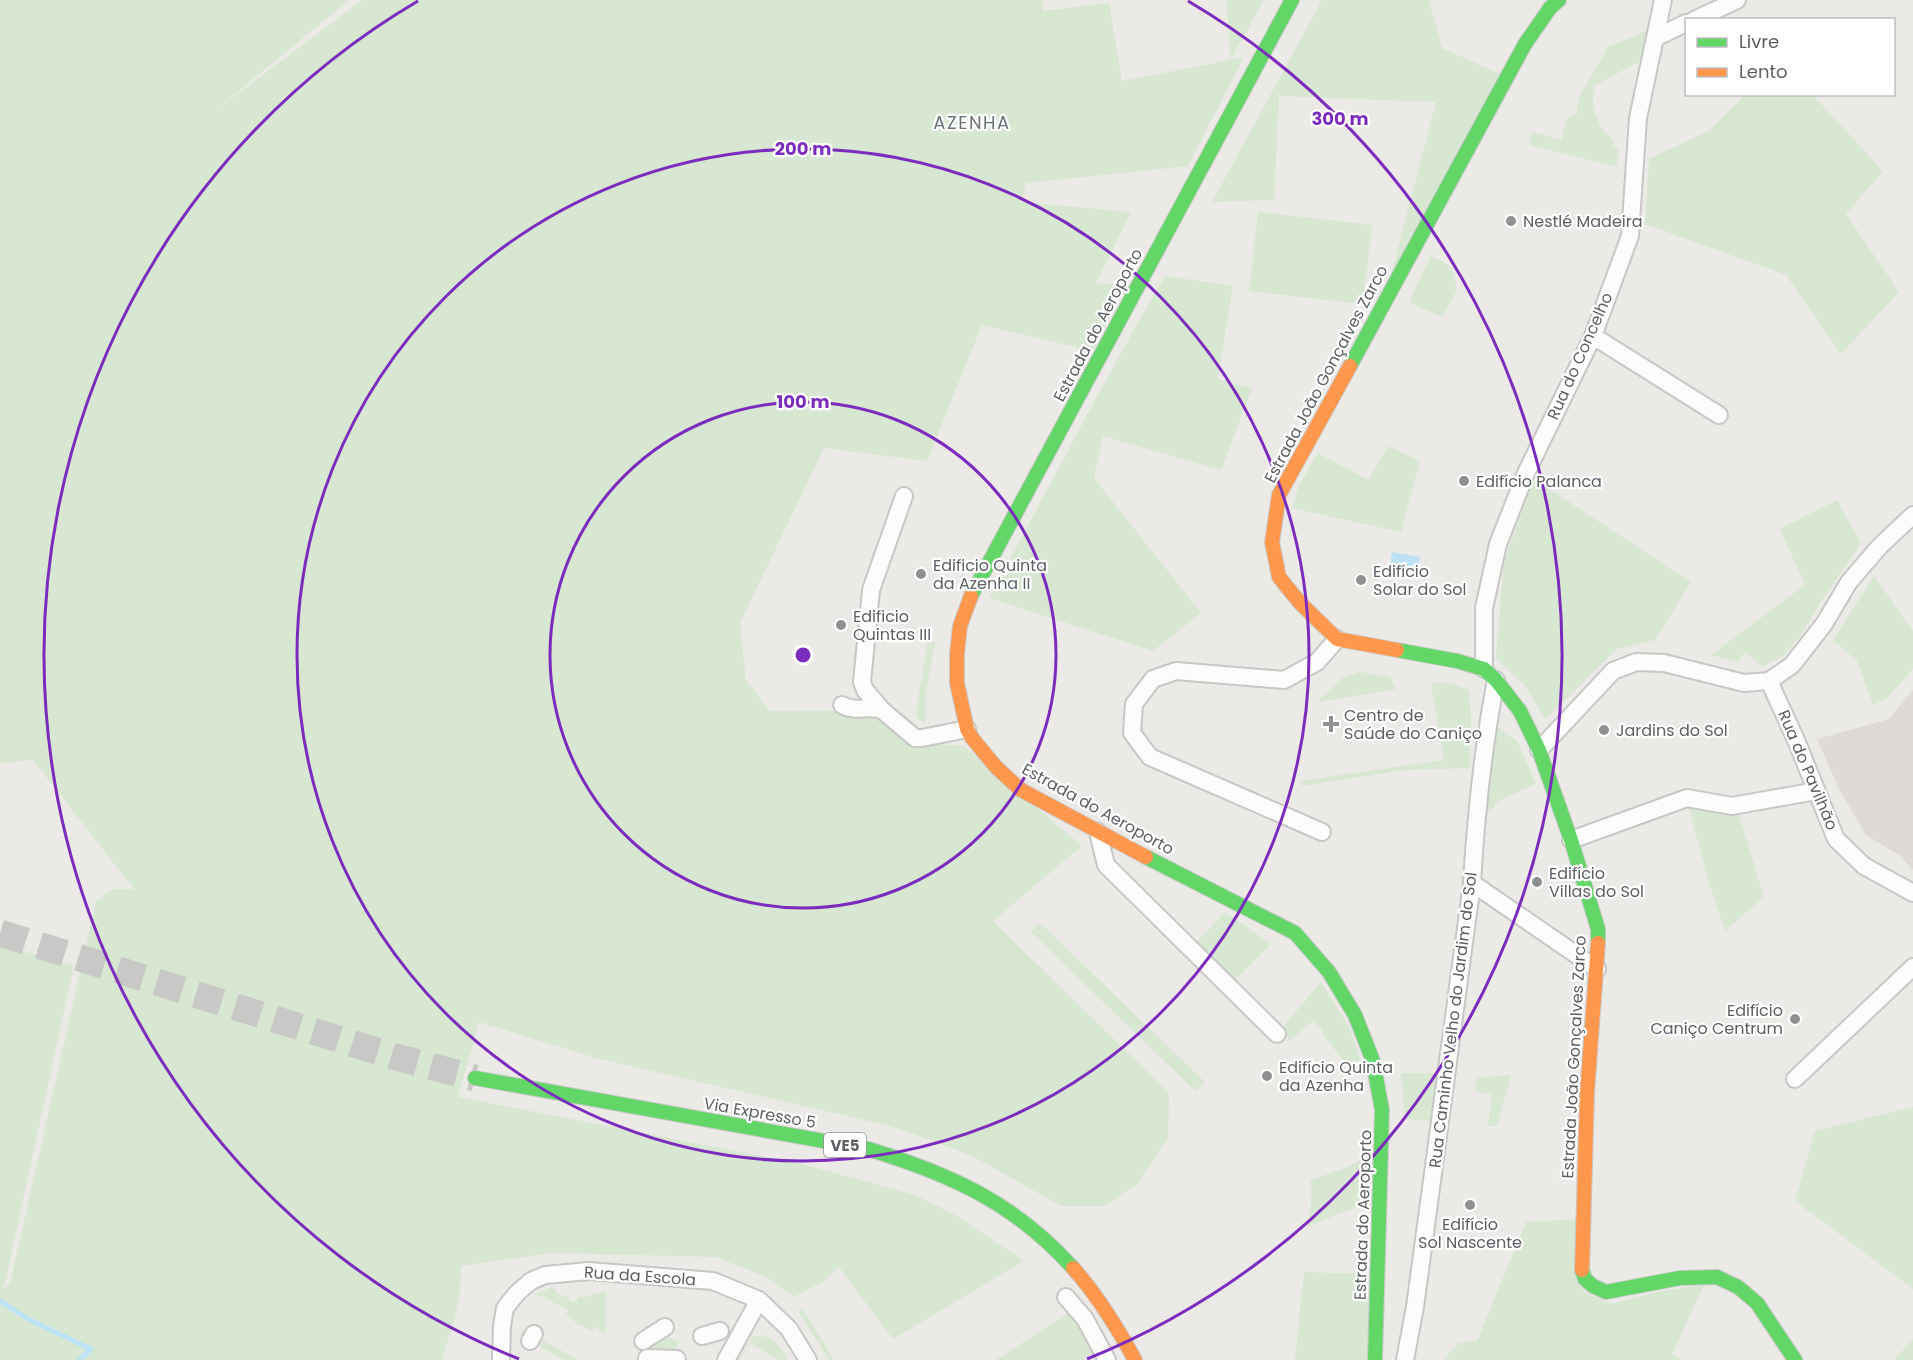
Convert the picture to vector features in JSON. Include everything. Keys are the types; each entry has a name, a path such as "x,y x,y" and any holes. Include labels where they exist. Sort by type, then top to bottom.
{"main road":[{"name":"Estrada do Aeroporto","path":"1292,0 969,600 960,626 957,683 967,729 972,738 996,767 1021,790 1295,933 1329,972 1355,1015 1373,1061 1382,1110 1375,1360"},
{"name":"Estrada João Gonçalves Zarco","path":"1337,639 1299,603 1279,577 1272,542 1280,495 1525,44 1550,8 1559,0"},
{"path":"1337,639 1457,661 1490,675"},
{"name":"Estrada João Gonçalves Zarco","path":"1490,675 1520,711 1539,750 1571,840 1598,928 1587,1094 1582,1269 1585,1279 1606,1292 1680,1278 1717,1276 1738,1287 1757,1303 1795,1360"},
{"name":"Via Expresso 5","path":"475,1078 868,1149 927,1167 987,1196 1045,1237 1080,1273 1095,1293 1135,1360"}],"street":[{"name":"Rua do Concelho","path":"1490,675 1484,608 1498,544 1526,473 1593,336 1630,236 1638,118 1663,0"},
{"path":"1698,18 1737,0"},
{"path":"1657,36 1685,23"},
{"path":"1593,336 1719,415"},
{"path":"904,496 871,590 862,682 865,690 882,710 915,738 967,729"},
{"path":"1539,750 1612,671 1636,662 1664,663 1744,683 1770,681 1792,665 1824,624 1857,573 1880,546 1913,515"},
{"path":"1322,832 1150,757 1132,733 1134,704 1153,679 1176,671 1284,680 1317,662 1337,639"},
{"name":"Rua Caminho Velho do Jardim do Sol","path":"1405,1359 1415,1307 1472,883 1476,821 1489,719 1490,675"},
{"name":"Rua do Pavilhão","path":"1770,681 1836,839 1864,866 1913,893"},
{"path":"842,705 851,709 876,708 882,710"},
{"path":"1571,840 1687,798 1732,806 1816,791"},
{"path":"1098,832 1106,865 1277,1034"},
{"path":"1472,883 1597,969"},
{"path":"1796,1080 1913,967"},
{"name":"Rua da Escola","path":"501,1360 505,1308 517,1293 531,1281 545,1275 589,1271 713,1281 759,1300 789,1329 808,1360"},
{"path":"1066,1297 1085,1319 1107,1360"},
{"path":"726,1360 759,1300"},
{"path":"644,1341 665,1327"},
{"path":"702,1335 720,1331"},
{"path":"646,1358 677,1359"}],"shaded area":[{"path":"1913,690 1913,870 1899,855 1866,835 1840,791 1817,739 1889,719"}],"green space":[{"path":"0,0 349,0 211,114 362,0 1043,0 1042,11 1109,3 1122,81 1231,60 1226,0 1264,0 1231,59 1244,57 1188,166 1026,183 1022,202 1131,212 1096,283 1126,285 1093,351 982,325 927,461 824,448 740,623 746,680 770,711 885,710 925,743 964,746 1082,846 993,921 1169,1093 1168,1138 1138,1183 1105,1206 1061,1206 972,1156 882,1124 596,1058 479,1022 458,1097 798,1163 915,1195 954,1214 1024,1261 893,1339 839,1267 824,1281 794,1297 766,1277 716,1257 551,1253 461,1266 458,1302 442,1360 0,1360 0,945 74,965 4,1288 11,1280 96,901 114,889 134,889 33,760 0,763"},
{"path":"1322,0 1429,0 1442,48 1500,74 1391,276 1436,102 1279,96 1274,200 1212,202"},
{"path":"1648,30 1640,61 1594,86 1593,106 1600,126 1613,140 1613,145 1618,150 1617,167 1529,145 1532,132 1561,140 1568,117 1577,113 1578,99 1608,47"},
{"path":"1742,96 1814,96 1883,171 1846,214 1899,292 1841,354 1786,275 1645,224 1649,159 1710,130"},
{"path":"1258,212 1372,225 1363,304 1249,291"},
{"path":"1431,256 1451,268 1457,290 1442,317 1409,302"},
{"path":"1165,276 1233,286 1218,379 1252,388 1221,470 1103,436 1094,478 1201,613 1153,651 989,598"},
{"path":"1388,446 1420,461 1401,532 1292,508 1300,483 1318,453 1368,480"},
{"path":"1534,479 1691,582 1655,640 1617,649 1545,720 1527,688 1496,658 1504,561"},
{"path":"1837,500 1861,544 1802,633 1784,655 1762,667 1746,652 1737,662 1711,655 1805,585 1780,529"},
{"path":"1874,576 1913,631 1913,669 1888,697 1873,705 1857,661 1833,640"},
{"path":"928,641 935,642 926,693 926,723 919,720 916,713"},
{"path":"1360,672 1390,677 1396,689 1317,702 1342,678"},
{"path":"1431,683 1451,683 1469,690 1470,768 1404,770 1302,786 1301,781 1444,760"},
{"path":"1496,726 1517,741 1536,784 1500,800 1486,814"},
{"path":"1688,804 1739,815 1764,897 1725,931 1709,884"},
{"path":"1225,912 1271,944 1236,979 1196,943"},
{"path":"1040,923 1205,1082 1195,1091 1030,931"},
{"path":"1321,982 1349,1027 1361,1061 1347,1065 1324,1036 1323,1030 1313,1021 1290,1040 1281,1029"},
{"path":"1401,1073 1444,1073 1439,1121 1405,1119"},
{"path":"1511,1075 1497,1126 1488,1126 1492,1095 1475,1091 1476,1078"},
{"path":"1913,1107 1913,1289 1795,1201 1815,1131"},
{"path":"1368,1156 1367,1203 1308,1226 1312,1191 1310,1180 1343,1169"},
{"path":"1582,1219 1583,1292 1612,1304 1661,1291 1704,1285 1672,1354 1681,1360 1443,1360 1459,1343 1477,1341 1526,1222"},
{"path":"1304,1272 1373,1274 1369,1360 1295,1360"},
{"path":"552,1287 560,1295 569,1297 569,1301 577,1301 578,1297 606,1292 606,1335 595,1327 591,1331 581,1327 566,1314 567,1309 543,1295 541,1298 535,1294"},
{"path":"802,1308 834,1360 829,1360 798,1311"},
{"path":"1071,1311 1097,1350 1082,1360 996,1360"},
{"path":"645,1325 679,1342 668,1360 651,1360"},
{"path":"523,1329 578,1360 564,1360 520,1336"},
{"path":"753,1336 770,1337 785,1353 787,1360 779,1360 750,1343 738,1360"},
{"path":"1913,1339 1913,1360 1894,1360"}],"water":[{"path":"1392,552 1420,557 1417,571 1390,566"}],"waterway":[{"path":"0,1301 28,1319 91,1349 79,1360"}],"tunnel":[{"path":"0,933 396,1057 475,1078"}],"traffic: fast":[{"path":"971,596 1292,0"},
{"path":"1350,366 1525,44 1550,8 1559,0"},
{"path":"1397,650 1457,661 1484,669 1496,680 1520,711 1539,750 1571,840 1598,929 1598,943"},
{"path":"1146,857 1295,933 1329,972 1355,1015 1373,1061 1382,1110 1375,1360"},
{"path":"475,1078 868,1149 954,1180 1004,1208 1051,1245 1073,1268"},
{"path":"1582,1270 1585,1279 1606,1292 1680,1278 1717,1277 1738,1287 1757,1303 1795,1360"}],"traffic: slow":[{"path":"1350,366 1279,495 1272,542 1279,577 1300,603 1337,639 1397,650"},
{"path":"971,596 960,626 957,683 967,729 972,738 996,767 1021,790 1146,857"},
{"path":"1582,1270 1587,1094 1598,943"},
{"path":"1073,1268 1107,1312 1135,1360"}],"place":[{"name":"Nestlé Madeira","path":"1511,221"},
{"name":"Edifício Palanca","path":"1464,481"},
{"name":"Edificio Quinta da Azenha II","path":"921,574"},
{"name":"Edifício Solar do Sol","path":"1361,580"},
{"name":"Edificio Quintas III","path":"841,625"},
{"name":"Centro de Saúde do Caniço","path":"1331,724"},
{"name":"Jardins do Sol","path":"1604,730"},
{"name":"Edifício Villas do Sol","path":"1537,882"},
{"name":"Edifício Caniço Centrum","path":"1795,1019"},
{"name":"Edifício Quinta da Azenha","path":"1267,1076"},
{"name":"Edifício Sol Nascente","path":"1470,1205"}],"district":[{"name":"AZENHA","path":"972,122"}]}
